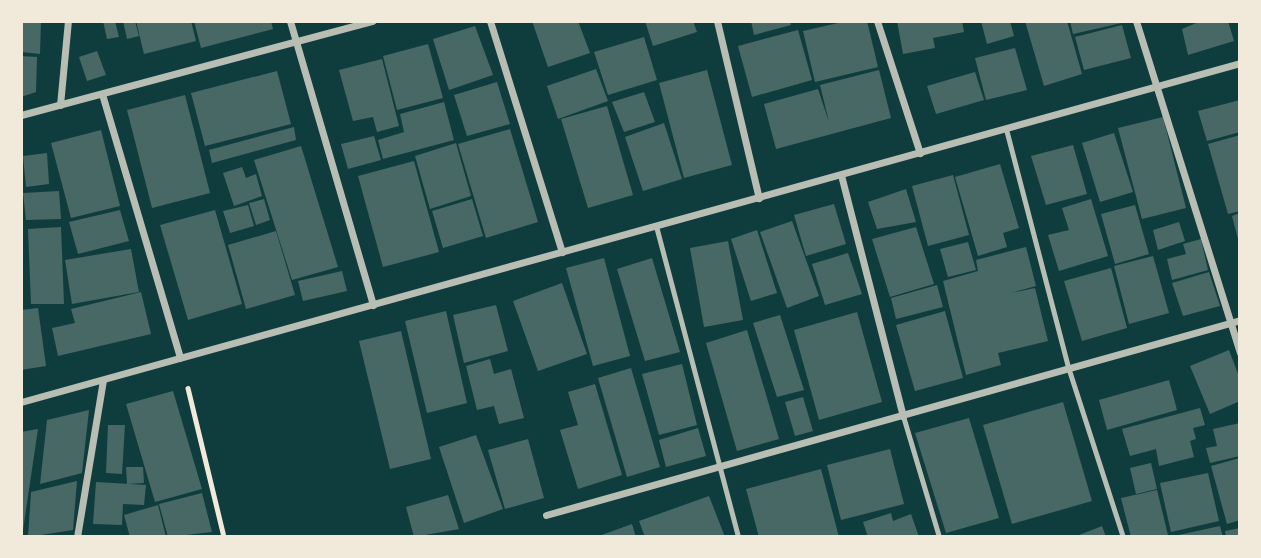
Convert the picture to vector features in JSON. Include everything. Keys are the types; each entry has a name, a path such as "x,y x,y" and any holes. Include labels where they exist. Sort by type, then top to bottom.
{"street":[{"path":"60,105 68,21"},
{"path":"290,21 373,305"},
{"path":"21,115 373,21"},
{"path":"490,21 562,252"},
{"path":"717,21 759,198"},
{"path":"877,21 920,153"},
{"path":"1136,21 1155,85 1236,321 1240,352"},
{"path":"21,402 1240,62"},
{"path":"102,94 180,359"},
{"path":"841,175 904,416"},
{"path":"546,515 1236,321"},
{"path":"77,537 103,380"}],"lane":[{"path":"1006,129 1069,370 1123,537"},
{"path":"656,226 738,537"},
{"path":"904,416 939,537"}],"path":[{"path":"180,359 224,537"}],"building":[{"path":"21,21 41,21 40,54 21,52"},
{"path":"103,21 115,21 119,37 107,39"},
{"path":"123,21 135,21 139,36 127,39"},
{"path":"136,21 191,21 196,41 144,54"},
{"path":"194,21 271,21 273,29 201,48"},
{"path":"532,21 578,21 590,53 548,67"},
{"path":"645,21 693,21 697,32 653,46"},
{"path":"751,21 790,21 791,25 754,35"},
{"path":"847,21 867,21 878,67 815,82 803,31"},
{"path":"897,21 962,21 964,32 933,38 935,48 903,54"},
{"path":"981,21 1010,21 1014,36 987,44"},
{"path":"1025,21 1067,21 1082,74 1044,86"},
{"path":"1070,21 1126,21 1126,22 1073,34"},
{"path":"1201,21 1228,21 1234,41 1188,55 1182,29"},
{"path":"1122,25 1131,58 1084,70 1075,37"},
{"path":"475,26 493,75 449,90 433,39"},
{"path":"798,30 812,80 752,97 738,46"},
{"path":"644,37 657,80 608,95 594,52"},
{"path":"428,44 443,98 397,110 383,56"},
{"path":"1015,48 1027,90 986,100 975,58"},
{"path":"97,51 106,75 87,81 79,57"},
{"path":"21,56 37,57 36,92 21,97"},
{"path":"382,59 399,126 377,132 373,117 353,121 339,70"},
{"path":"596,69 608,101 558,119 547,86"},
{"path":"707,70 732,165 684,178 659,83"},
{"path":"879,70 891,118 776,149 764,104 818,89 829,122 820,85"},
{"path":"277,71 291,124 205,146 191,93"},
{"path":"975,72 984,100 936,114 927,86"},
{"path":"497,82 510,124 467,136 454,95"},
{"path":"644,92 655,122 624,132 612,102"},
{"path":"185,95 210,193 152,208 127,110"},
{"path":"1240,100 1240,132 1207,141 1198,111"},
{"path":"444,102 454,140 383,159 378,140 404,132 400,114"},
{"path":"607,106 633,195 588,208 561,119"},
{"path":"1163,117 1186,208 1142,219 1118,128"},
{"path":"664,123 682,179 643,191 625,137"},
{"path":"294,127 296,140 212,163 209,150"},
{"path":"510,129 538,222 486,238 458,144"},
{"path":"101,130 120,206 71,218 51,143"},
{"path":"1114,133 1133,192 1100,202 1082,143"},
{"path":"1240,135 1240,211 1228,214 1208,144"},
{"path":"374,136 381,160 348,169 341,144"},
{"path":"456,143 471,196 430,209 415,156"},
{"path":"1073,145 1087,194 1046,205 1031,156"},
{"path":"301,146 338,267 292,280 254,160"},
{"path":"47,153 49,184 26,187 23,156"},
{"path":"414,161 439,252 383,267 358,176"},
{"path":"1000,164 1019,228 1003,233 1007,247 978,256 955,177"},
{"path":"242,167 246,178 256,174 262,196 234,206 223,173"},
{"path":"953,175 969,235 928,246 912,186"},
{"path":"906,189 916,222 877,229 868,202"},
{"path":"59,191 61,219 26,220 23,193"},
{"path":"264,199 270,220 256,225 249,203"},
{"path":"472,199 483,236 443,248 432,211"},
{"path":"1091,199 1108,256 1059,271 1048,235 1069,230 1062,208"},
{"path":"834,204 846,244 806,256 794,215"},
{"path":"248,205 254,226 230,233 223,211"},
{"path":"1135,205 1149,254 1115,264 1101,214"},
{"path":"120,210 129,241 78,254 69,222"},
{"path":"215,210 242,304 188,320 160,225"},
{"path":"1240,213 1240,243 1239,243 1232,216"},
{"path":"792,221 819,296 787,308 760,232"},
{"path":"1179,222 1185,241 1158,250 1153,230"},
{"path":"61,227 64,304 31,304 28,229"},
{"path":"916,227 934,284 890,297 872,239"},
{"path":"757,230 777,293 751,301 731,239"},
{"path":"276,231 295,295 246,309 228,245"},
{"path":"1201,239 1208,270 1172,280 1167,259 1186,254 1183,244"},
{"path":"728,241 743,320 704,327 690,248"},
{"path":"968,242 976,270 948,277 940,249"},
{"path":"1026,247 1036,286 1011,293 1035,288 1048,341 998,353 1001,365 966,375 943,281 978,271 976,260"},
{"path":"131,249 139,292 72,304 65,260"},
{"path":"848,253 862,294 825,305 812,264"},
{"path":"1153,256 1169,313 1129,324 1114,266"},
{"path":"604,258 630,356 593,366 566,268"},
{"path":"652,258 680,352 645,361 617,269"},
{"path":"1111,268 1127,328 1082,341 1064,281"},
{"path":"342,271 347,291 303,301 298,281"},
{"path":"1209,272 1220,306 1183,316 1172,283"},
{"path":"562,283 587,354 538,371 513,301"},
{"path":"937,285 943,307 896,319 891,298"},
{"path":"141,292 151,334 58,356 52,328 75,323 71,309"},
{"path":"496,305 508,351 464,363 453,315"},
{"path":"38,308 46,366 21,370 21,310"},
{"path":"446,311 467,403 427,413 405,321"},
{"path":"945,311 963,378 915,391 896,325"},
{"path":"857,312 882,402 819,420 794,330"},
{"path":"780,315 804,390 777,397 753,323"},
{"path":"747,330 779,439 737,451 706,343"},
{"path":"401,331 431,459 390,469 359,341"},
{"path":"1229,350 1240,379 1240,401 1210,414 1190,366"},
{"path":"490,359 494,374 511,369 524,418 499,424 494,406 477,410 466,366"},
{"path":"682,364 697,425 659,435 642,374"},
{"path":"631,368 660,467 627,477 598,378"},
{"path":"1169,380 1177,410 1107,430 1099,400"},
{"path":"595,384 622,475 578,489 560,430 578,425 568,392"},
{"path":"173,391 202,489 155,502 126,404"},
{"path":"803,397 813,431 795,436 785,402"},
{"path":"1063,402 1092,501 1012,524 983,425"},
{"path":"1200,408 1205,425 1193,428 1196,439 1190,441 1194,457 1159,466 1156,449 1130,456 1122,429"},
{"path":"89,410 82,473 40,484 47,420"},
{"path":"969,418 999,518 946,533 915,433"},
{"path":"1240,423 1240,456 1210,463 1206,448 1217,446 1213,429"},
{"path":"108,425 125,425 122,474 106,473"},
{"path":"698,428 706,456 666,467 659,440"},
{"path":"38,429 23,530 21,530 21,432"},
{"path":"476,435 503,509 464,523 439,447"},
{"path":"528,439 544,498 505,509 488,450"},
{"path":"890,449 904,504 841,520 827,465"},
{"path":"1240,458 1240,520 1227,524 1211,466"},
{"path":"1151,463 1157,489 1136,494 1130,468"},
{"path":"126,467 143,467 144,483 127,484"},
{"path":"821,469 839,537 759,537 746,489"},
{"path":"1208,473 1219,521 1171,532 1160,483"},
{"path":"77,481 73,530 28,537 31,492"},
{"path":"96,482 146,485 144,505 123,504 122,525 93,524"},
{"path":"1157,490 1168,535 1131,537 1121,498"},
{"path":"202,493 212,532 168,537 159,504"},
{"path":"448,495 459,529 414,537 406,507"},
{"path":"709,496 725,537 645,537 639,521"},
{"path":"158,505 166,537 130,537 124,515"},
{"path":"891,513 893,521 911,514 919,537 868,537 863,522"},
{"path":"632,524 636,537 596,537"},
{"path":"1102,526 1106,537 1074,537"},
{"path":"1220,526 1223,537 1174,536"},
{"path":"1240,528 1240,537 1226,537 1225,531"}]}
